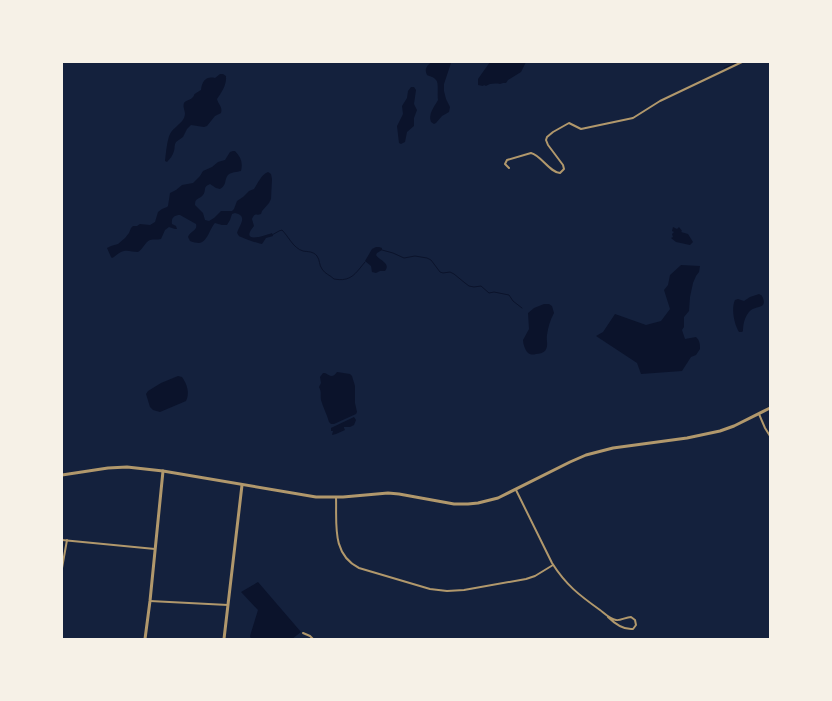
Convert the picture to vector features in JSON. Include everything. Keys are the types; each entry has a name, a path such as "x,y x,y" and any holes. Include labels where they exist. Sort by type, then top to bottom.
{"street":[{"path":"509,168 505,164 508,160 531,152 537,155 555,172 560,173 564,169 563,165 546,140 547,137 557,129 569,123 581,129 633,118 660,101 742,62"},
{"path":"62,474 127,467 163,471 316,497 388,493 454,504 468,504 487,502 498,498 586,455 613,448 712,433 734,426 770,408"},
{"path":"758,414 770,436"},
{"path":"145,639 163,471"},
{"path":"224,639 242,485"},
{"path":"516,490 553,565 559,573 575,591 613,622 625,628 633,628 636,625 635,620 631,617 626,617 620,620 608,617"},
{"path":"336,497 338,544 346,559 359,568 430,589 447,591 464,590 526,579 535,576 553,565"},
{"path":"62,540 155,549"},
{"path":"62,568 67,540"},
{"path":"150,601 228,605"},
{"path":"303,633 313,639"}],"water":[{"path":"432,62 451,63 444,84 446,99 450,107 449,112 442,116 434,124 431,122 430,116 438,100 437,81 427,75 426,71 427,66"},
{"path":"490,62 526,62 521,72 508,80 506,83 495,83 486,86 478,85 478,79"},
{"path":"220,74 226,76 225,86 217,99 221,107 221,113 215,116 207,126 191,125 183,137 176,142 174,152 170,158 167,162 165,161 167,143 170,134 185,116 184,103 201,90 202,84 205,80 215,78"},
{"path":"411,87 414,87 416,90 414,104 417,110 414,118 414,126 407,132 405,142 401,144 399,143 397,126 403,114 402,106"},
{"path":"235,151 239,156 242,163 241,171 228,175 224,186 220,189 210,184 205,187 205,192 202,197 196,200 195,205 203,213 205,220 209,221 221,211 232,211 237,201 249,191 254,189 262,177 268,172 271,174 272,179 271,199 261,214 253,217 252,219 254,226 249,235 254,237 272,233 273,236 266,238 262,244 239,236 237,233 242,218 239,214 235,213 232,214 227,225 215,223 204,241 199,243 194,242 190,241 188,237 190,233 195,230 196,224 178,215 173,217 172,220 172,224 176,226 177,229 169,227 165,230 161,239 148,241 138,252 124,251 112,258 111,257 107,248 118,244 125,238 133,226 140,224 150,225 155,222 158,212 168,206 170,193 182,185 193,183 203,171 212,167 218,162 225,160 230,152"},
{"path":"673,227 677,229 679,227 682,231 681,232 688,234 693,242 690,245 676,242 671,238 673,237 672,234 674,232 672,231"},
{"path":"376,247 382,248 382,250 376,255 387,266 385,271 376,273 372,272 371,266 365,261 372,249"},
{"path":"681,265 700,266 699,272 693,283 689,311 684,317 684,327 682,330 685,339 696,337 700,343 700,349 696,355 691,357 682,371 641,374 637,363 596,336 603,332 615,314 646,325 661,321 670,309 664,290 668,285 670,275"},
{"path":"759,294 763,298 764,304 751,310 747,314 743,325 743,331 739,332 734,316 733,307 735,300 738,299 744,301"},
{"path":"544,304 549,304 552,306 554,313 548,330 547,347 542,353 534,355 527,352 523,340 529,329 528,313 534,308"},
{"path":"337,372 350,374 352,376 355,386 355,403 357,412 356,414 331,424 321,400 321,392 319,387 321,383 320,377 323,373 331,376"},
{"path":"178,376 182,377 187,386 188,395 186,401 160,412 153,410 150,407 146,394 148,391 161,383"},
{"path":"354,417 356,420 354,425 344,427 345,430 332,435 333,431 331,431 331,428"},
{"path":"258,582 301,632 292,639 251,639 250,636 258,610 241,592"}],"waterway":[{"path":"724,68 738,62"},
{"path":"272,235 282,230 291,242 300,250 314,253 318,258 323,271 334,279 340,280 349,278 365,262"},
{"path":"382,250 404,258 415,256 427,258 431,260 440,272 450,272 469,286 481,286 489,293 494,292 509,295 513,301 522,308"}]}
